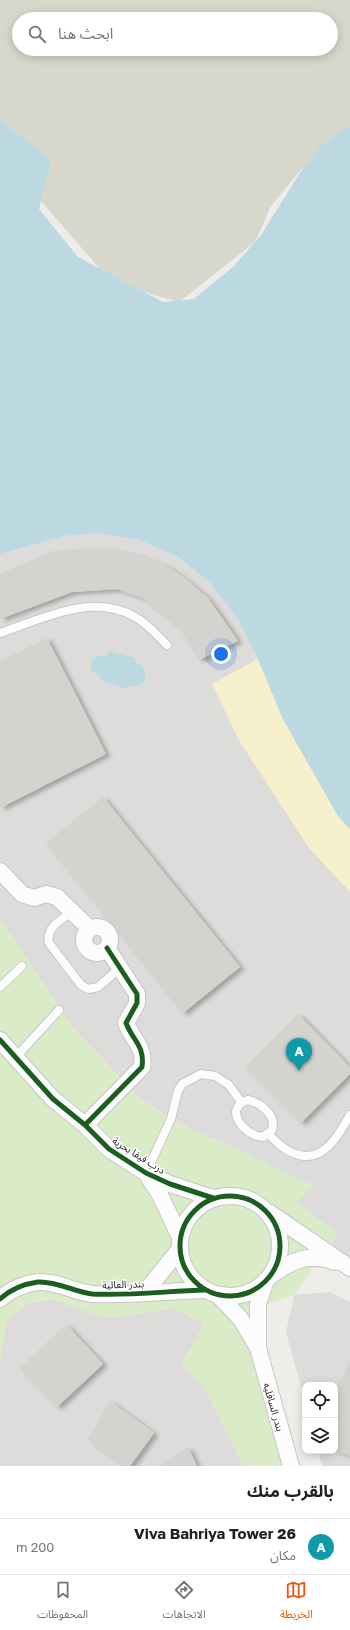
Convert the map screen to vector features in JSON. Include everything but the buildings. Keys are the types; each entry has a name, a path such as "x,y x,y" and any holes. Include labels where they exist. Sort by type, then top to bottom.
{"street":[{"path":"0,871 22,894 34,898 46,894 57,897 89,928 96,926 104,928 109,934 110,941 107,948 137,994 137,1003 126,1023 131,1035 141,1046 144,1056 142,1067 85,1125"},
{"name":"درب فيفا بحرية","path":"0,1040 53,1099 85,1125 109,1149 146,1173 170,1184 213,1198"},
{"name":"درب فيفا بحرية","path":"146,1173 160,1195 180,1244"},
{"path":"222,1195 241,1196 254,1202 350,1268 324,1258 310,1257 290,1262 268,1278 260,1286 244,1294 227,1296 212,1292 190,1277 181,1260 180,1244 189,1216 199,1205 222,1195"},
{"path":"266,1210 272,1218 280,1237 279,1257 268,1278"},
{"name":"بندر العالية","path":"145,1292 180,1244"},
{"name":"بندر السافليه","path":"258,1348 258,1304 268,1278"},
{"name":"بندر العالية","path":"0,1299 9,1290 39,1282 88,1293 113,1295 145,1292 212,1292"},
{"name":"بندر السافليه","path":"212,1292 240,1318 258,1348 291,1466"}],"lane":[{"path":"0,633 81,607 98,606 134,616 150,627 167,645"},
{"path":"72,912 51,928 48,936 49,943 81,985 88,989 98,987 120,968"},
{"path":"0,987 22,966"},
{"path":"15,1058 59,1010"},
{"path":"146,1173 171,1119 178,1091 182,1084 201,1074 215,1076 229,1085 242,1103"},
{"path":"248,1100 253,1101 266,1110 270,1115 274,1126 268,1134 258,1136 244,1129 239,1123 236,1115 237,1109 242,1103 248,1100"},
{"path":"268,1134 286,1150 302,1156 316,1155 329,1147 350,1115"}],"shaded area":[{"path":"0,0 350,0 350,128 313,155 271,206 255,242 179,302 112,283 41,201 51,161 0,122"},
{"path":"98,533 139,540 175,556 209,582 236,616 338,816 350,829 350,1267 330,1246 337,1233 296,1202 313,1186 240,1150 192,1130 140,1099 71,1025 0,918 0,554 64,536"},
{"path":"330,1292 350,1302 350,1466 322,1466 319,1454 338,1454 338,1382 302,1382 302,1391 286,1332 294,1295"},
{"path":"50,1299 72,1305 98,1316 119,1317 174,1308 204,1324 182,1364 203,1385 244,1466 0,1466 0,1361 6,1322 26,1304"}],"green space":[{"path":"0,918 71,1025 140,1099 192,1130 240,1150 313,1186 297,1202 337,1233 294,1295 233,1315 247,1340 282,1466 244,1466 203,1385 182,1364 204,1324 174,1308 119,1317 98,1316 48,1298 26,1304 6,1322 0,1361"}],"sand":[{"path":"258,659 283,719 338,816 350,829 350,892 309,848 240,742 212,684"}],"water":[{"path":"0,119 51,161 39,209 78,257 163,302 194,299 233,267 261,235 305,165 318,149 336,134 350,126 350,829 338,816 283,719 258,659 236,616 209,582 176,556 139,540 98,533 64,536 0,554"},
{"path":"108,651 135,658 134,661 141,665 146,672 144,682 137,686 129,686 128,689 100,680 101,677 91,670 92,660 97,656 107,656"}],"cycle path":[{"path":"85,1125 142,1067 142,1054 126,1023 137,1003 137,994 107,948"},
{"path":"0,1040 53,1099 85,1125 109,1149 146,1173 170,1184 213,1198"},
{"path":"230,1196 249,1199 266,1210 277,1227 280,1246 277,1265 266,1282 249,1293 230,1296 211,1293 194,1282 183,1265 180,1246 183,1227 194,1210 211,1199 230,1196"},
{"path":"0,1299 8,1292 27,1284 38,1282 52,1283 92,1294 134,1294 205,1290"}],"place":[{"name":"Viva Bahriya Tower 26","path":"299,1071"}]}
